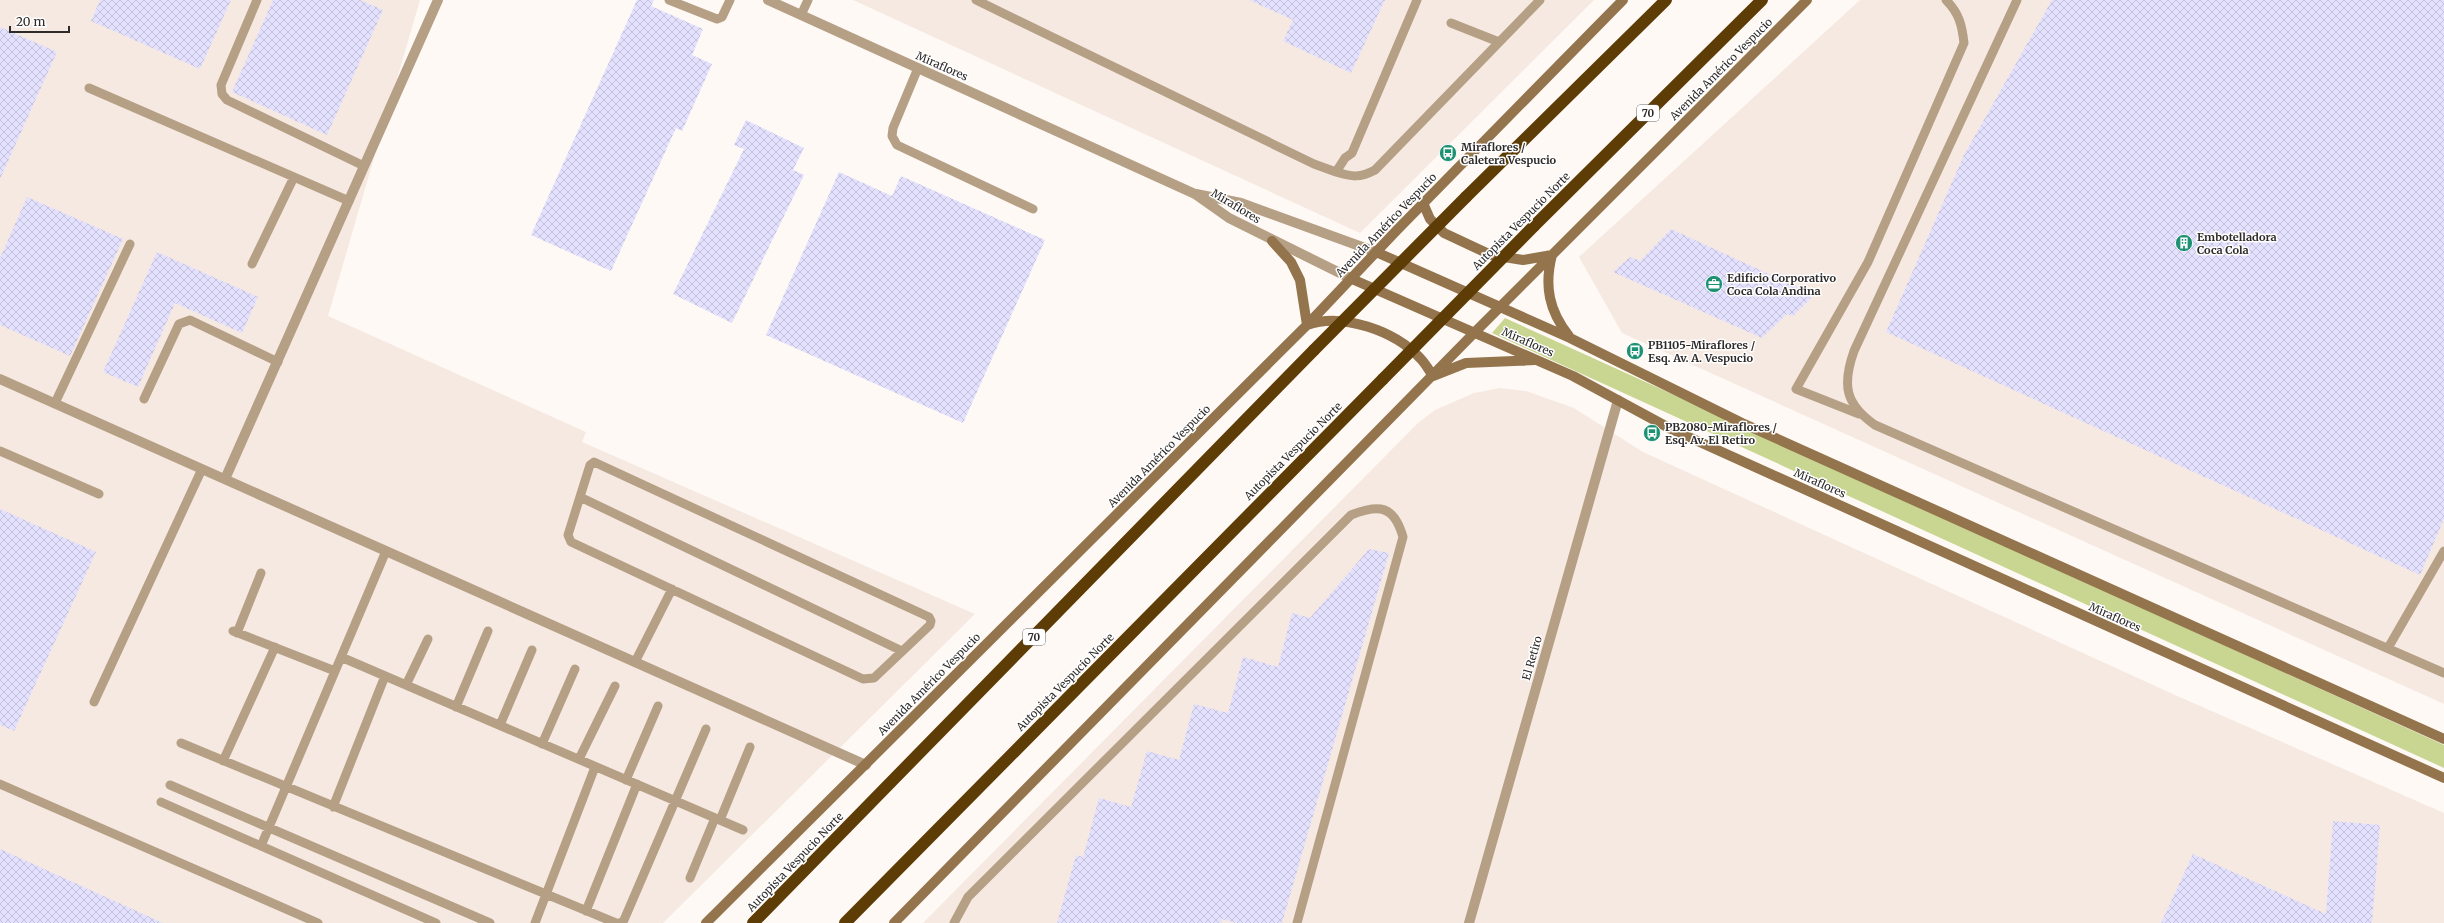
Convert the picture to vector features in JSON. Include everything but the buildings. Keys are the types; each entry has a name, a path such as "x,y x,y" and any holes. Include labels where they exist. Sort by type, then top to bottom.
{"highway":[{"name":"Autopista Vespucio Norte","path":"753,923 1314,350 1466,197 1666,0"},
{"name":"Autopista Vespucio Norte","path":"845,923 1534,226 1762,0"}],"main road":[{"name":"Avenida Américo Vespucio","path":"706,923 1307,325 1423,203 1623,0"},
{"name":"Avenida Américo Vespucio","path":"894,923 1475,332 1807,0"},
{"path":"1423,203 1430,219 1444,233 1491,255 1523,260 1552,255 1548,270 1549,300 1559,324 1570,338"},
{"path":"1272,241 1291,262 1300,280 1307,325 1334,319 1358,323 1399,341 1421,359 1433,376 1466,364 1539,360"},
{"name":"Miraflores","path":"1376,252 1570,338 1742,423 2444,739"},
{"name":"Miraflores","path":"1352,279 1539,360 1686,436 2444,778"}],"street":[{"path":"225,480 438,0"},
{"name":"Miraflores","path":"768,0 1194,194 1229,218 1272,241 1352,279"},
{"name":"Miraflores","path":"1194,194 1241,203 1376,252"},
{"path":"0,379 866,765"},
{"name":"El Retiro","path":"1469,923 1618,400"}],"lane":[{"path":"257,0 221,85 222,94 227,100 364,166"},
{"path":"669,0 717,20 722,17 730,0"},
{"path":"801,15 808,0"},
{"path":"976,0 1314,164 1352,177 1363,177 1375,170 1540,0"},
{"path":"1336,172 1345,158 1352,153 1417,0"},
{"path":"1946,0 1956,10 1962,25 1964,43 1868,262 1796,390 1859,414 1876,425 2444,673"},
{"path":"1859,414 1849,396 1847,380 1854,351 2017,0"},
{"path":"1451,23 1499,42"},
{"path":"918,68 893,128 892,136 898,145 1033,208"},
{"path":"89,88 349,201"},
{"path":"252,264 294,177"},
{"path":"55,403 130,244"},
{"path":"144,399 179,324 184,321 190,320 278,362"},
{"path":"0,452 99,494"},
{"path":"594,462 600,463 929,616 931,621 930,625 874,678 863,679 569,539 568,535 580,497 590,465 594,462"},
{"path":"94,702 202,469"},
{"path":"580,497 902,651"},
{"path":"954,923 968,897 1351,515 1370,507 1386,510 1399,522 1403,537 1297,923"},
{"path":"261,846 386,551"},
{"path":"2388,648 2444,551"},
{"path":"261,573 235,632 335,671"},
{"path":"635,662 672,589"},
{"path":"456,706 488,630"},
{"path":"406,685 428,639"},
{"path":"223,761 275,647"},
{"path":"500,725 532,650"},
{"path":"341,657 743,830"},
{"path":"542,744 575,669"},
{"path":"333,807 386,676"},
{"path":"579,760 615,686"},
{"path":"626,780 658,706"},
{"path":"620,923 624,920 706,729"},
{"path":"181,743 286,788 616,923"},
{"path":"690,878 750,748"},
{"path":"534,923 595,767"},
{"path":"0,784 318,923"},
{"path":"586,910 637,784"},
{"path":"170,786 490,923"},
{"path":"161,802 436,923"}],"shaded area":[{"path":"0,0 420,0 328,316 586,432 582,442 975,614 663,923 0,923"},
{"path":"853,0 1594,0 1360,233"},
{"path":"1860,0 2444,0 2444,704 1622,333 1579,257"},
{"path":"1500,388 1526,391 1574,408 1643,452 2175,695 2444,813 2444,923 923,923 1418,423 1435,410 1474,393"}],"green space":[{"path":"1505,318 2444,745 2444,768 1492,333"}],"place":[{"name":"Miraflores / Caletera Vespucio","path":"1448,153"},
{"name":"Embotelladora Coca Cola","path":"2184,243"},
{"name":"Edificio Corporativo Coca Cola Andina","path":"1714,284"},
{"name":"PB1105-Miraflores / Esq. Av. A. Vespucio","path":"1635,351"},
{"name":"PB2080-Miraflores / Esq. Av. El Retiro","path":"1652,433"}]}
